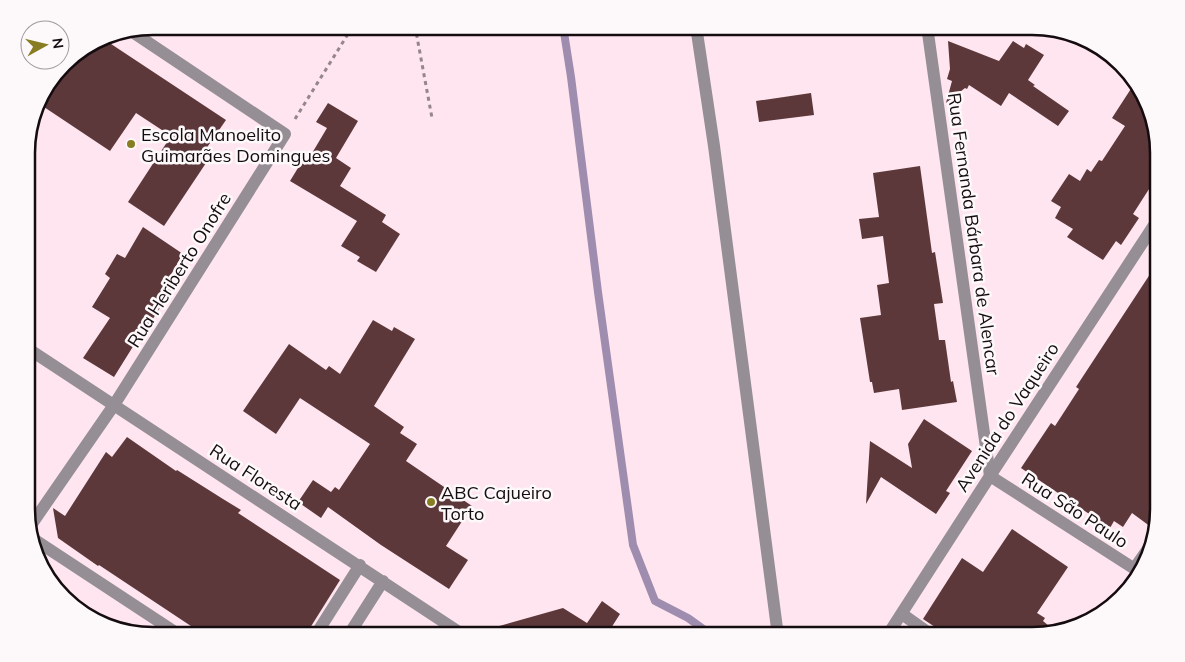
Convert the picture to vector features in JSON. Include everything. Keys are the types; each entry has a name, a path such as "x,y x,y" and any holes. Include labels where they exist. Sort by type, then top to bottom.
{"street":[{"path":"697,35 777,627"},
{"name":"Rua Fernanda Bárbara de Alencar","path":"928,35 990,476"},
{"path":"139,36 285,134"},
{"name":"Rua Heriberto Onofre","path":"36,518 114,405 285,134"},
{"name":"Avenida do Vaqueiro","path":"893,627 1150,231"},
{"name":"Rua Floresta","path":"35,353 451,627"},
{"name":"Rua São Paulo","path":"990,476 1134,568"},
{"path":"40,543 167,627"},
{"path":"321,627 360,566"},
{"path":"354,627 382,581"},
{"path":"902,614 920,627"}],"path":[{"path":"285,134 347,35"},
{"path":"417,35 432,118"}],"building":[{"path":"948,41 999,61 1013,41 1024,48 1026,44 1044,55 1028,80 1035,85 1033,86 1069,111 1058,126 1009,93 1001,106 969,85 967,89 965,88 946,103 952,81 947,79 950,69"},
{"path":"110,43 226,120 201,156 208,160 164,226 128,202 171,136 136,113 110,151 44,107 64,75 75,64 94,51"},
{"path":"1131,89 1141,108 1149,138 1150,187 1133,214 1139,218 1121,245 1116,241 1103,260 1067,237 1073,229 1055,218 1061,207 1051,201 1069,174 1080,181 1087,169 1091,172 1099,160 1102,161 1125,126 1112,118"},
{"path":"811,93 814,115 759,122 756,101"},
{"path":"328,103 358,121 336,158 351,168 340,186 386,215 382,222 400,234 376,272 357,261 360,257 341,246 357,221 290,181 301,163 305,165 327,128 316,122"},
{"path":"920,166 932,253 935,252 943,303 934,304 939,340 945,340 951,382 953,381 957,402 902,410 899,389 874,393 872,382 870,382 860,318 881,315 877,285 889,283 883,236 862,239 859,219 879,217 873,173"},
{"path":"143,227 183,254 166,283 173,287 114,377 83,358 110,318 92,307 110,278 105,274 117,254 125,258"},
{"path":"1150,274 1149,525 1132,513 1123,527 1114,521 1110,528 1021,468 1051,423 1055,426 1079,389 1076,387"},
{"path":"373,320 392,331 394,327 415,339 374,406 404,427 400,433 417,444 406,461 472,506 446,546 468,560 449,589 381,545 328,507 321,518 298,502 313,480 331,492 335,487 339,490 370,444 300,398 276,434 243,411 289,344 326,370 329,366 340,374"},
{"path":"924,419 972,451 946,491 950,493 936,514 881,477 866,504 870,441 912,468 908,444"},
{"path":"127,437 176,471 241,510 238,513 340,580 311,627 192,627 58,538 53,508 65,516 106,452 112,457"},
{"path":"1012,529 1068,567 1037,613 1045,618 1043,621 1049,626 935,627 923,619 962,558 983,572"},
{"path":"602,601 620,614 612,627 496,627 563,608 587,623"}],"waterway":[{"path":"564,35 633,545 655,601 688,618 700,627"}],"place":[{"name":"Escola Manoelito Guimarães Domingues","path":"131,144"},
{"name":"ABC Cajueiro Torto","path":"431,502"}]}
